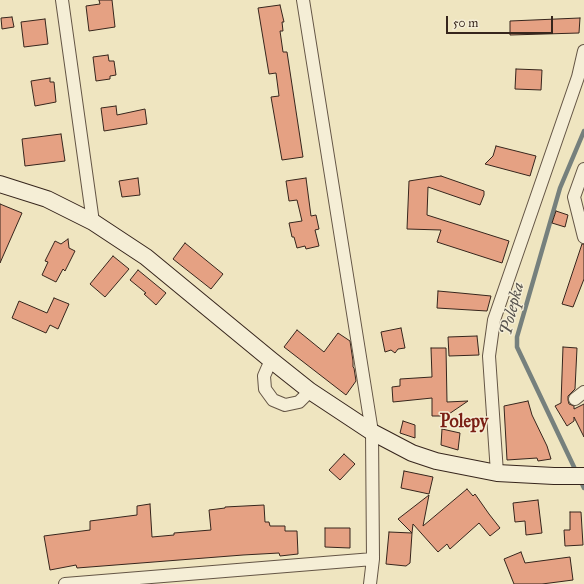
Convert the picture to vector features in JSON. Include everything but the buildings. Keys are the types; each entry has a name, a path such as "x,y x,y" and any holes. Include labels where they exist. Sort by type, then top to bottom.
{"street":[{"path":"62,0 92,222"},
{"path":"303,0 372,432 373,559 370,584"},
{"path":"497,473 489,356 494,320 578,77 584,51"},
{"path":"584,169 574,197 584,237"},
{"path":"0,184 47,199 92,222 146,257 310,391 372,432 424,458 497,473 584,476"},
{"path":"271,360 264,376 265,389 273,400 285,405 292,404 299,402 310,391"},
{"path":"65,584 373,559"}],"waterway":[{"name":"Polepka","path":"584,131 560,188 517,337 517,347 584,488"}],"district":[{"name":"Polepy","path":"464,423"}]}
